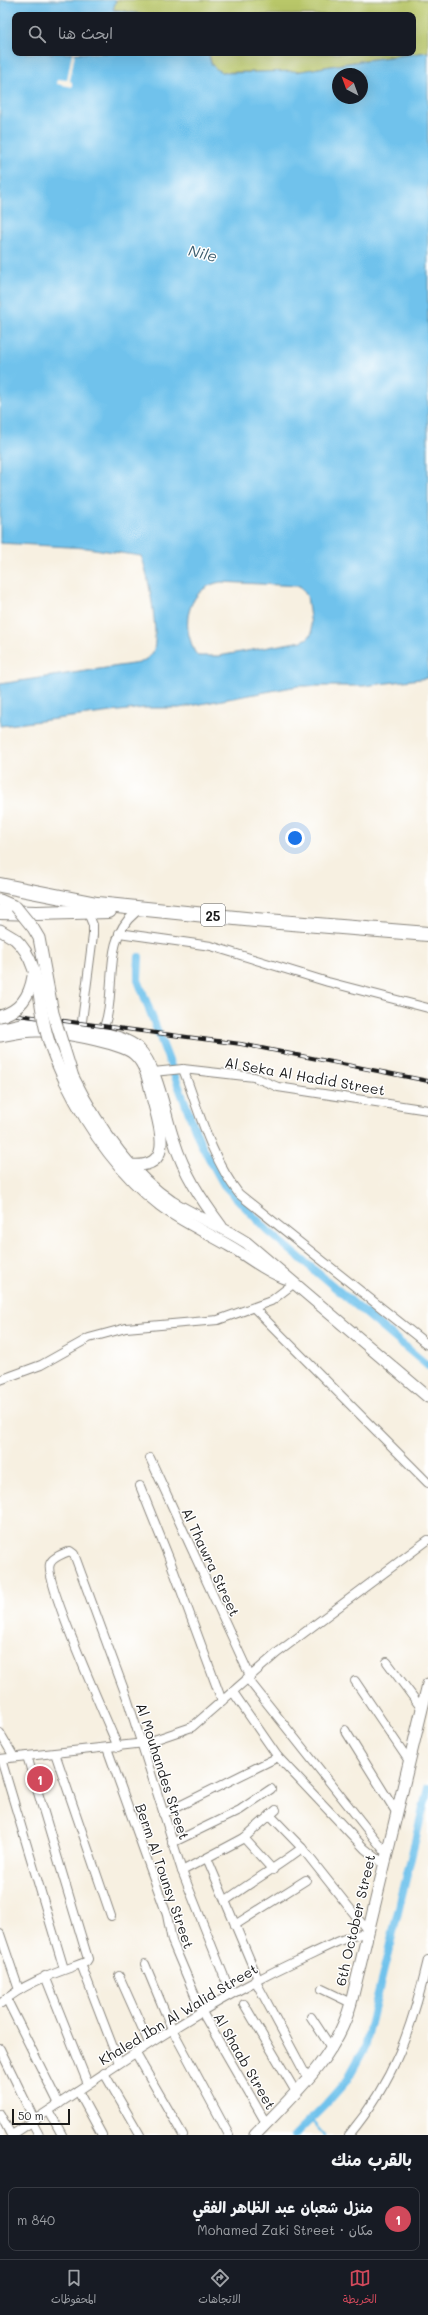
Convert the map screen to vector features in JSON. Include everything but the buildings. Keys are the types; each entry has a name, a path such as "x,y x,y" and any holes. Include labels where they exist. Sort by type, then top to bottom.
{"highway":[{"name":"25","path":"0,885 97,904 255,920 428,934"},
{"name":"25","path":"0,912 135,913 220,923 428,939"}],"main road":[{"path":"0,900 16,908 30,924 38,938 69,1079 97,1137 124,1170 150,1197 172,1213 235,1249 261,1267 289,1281"},
{"path":"0,930 15,939 26,950 34,971 45,1027 52,1052 102,1127 131,1165 171,1201 223,1228 278,1268 289,1281 410,1380 428,1397"},
{"path":"0,1016 15,1009 24,999 30,988 34,971"},
{"path":"0,1028 29,1023 102,1032 120,1037 131,1043 158,1072 174,1142 185,1170 204,1202 223,1228"},
{"path":"0,1036 47,1031 121,1046 134,1054 145,1072 163,1141 158,1154 151,1161 142,1165 131,1165"},
{"name":"6th October Street","path":"255,2135 308,2079 332,2049 343,2027 351,2003 428,1684"}],"street":[{"path":"81,1029 82,1006 94,929 88,913"},
{"path":"102,1032 108,1012 118,933 128,918 135,913"},
{"path":"118,933 227,950 328,982 428,1008"},
{"path":"180,1069 218,1160 228,1181 238,1194 428,1345"},
{"name":"Al Seka Al Hadid Street","path":"158,1072 180,1069 254,1077 278,1087 428,1110"},
{"path":"0,1380 40,1365 89,1338 126,1328 218,1320 254,1308 271,1301 289,1281"},
{"path":"254,1308 428,1483"},
{"name":"Al Thawra Street","path":"150,1458 249,1677 385,1858"},
{"path":"140,1486 169,1558 222,1701"},
{"path":"64,1969 0,1759 142,1744 192,1727 277,1652 428,1540"},
{"name":"Al Mouhandes Street","path":"118,1747 64,1618 49,1572 52,1560 70,1551 74,1554 142,1744 182,1871 231,1994"},
{"path":"386,1662 422,1709"},
{"path":"355,1681 410,1761"},
{"path":"233,1692 278,1757 365,1849 385,1858"},
{"path":"345,1730 396,1812"},
{"path":"0,1733 14,1757"},
{"name":"Berm Al Tounsy Street","path":"107,1748 167,1915 172,1941 202,2012"},
{"path":"55,1753 111,1916"},
{"path":"27,1756 88,1957 87,1961 45,1976 18,1990 3,2001 59,2104"},
{"path":"163,1814 278,1757"},
{"path":"172,1843 240,1810 271,1789"},
{"path":"182,1871 244,1838 273,1812 367,1932"},
{"path":"244,1838 273,1870"},
{"path":"225,1901 263,1874 273,1870 302,1848"},
{"path":"207,1858 256,1980 308,2079"},
{"path":"235,1925 306,1880"},
{"name":"Khaled Ibn Al Walid Street","path":"13,2135 135,2052 231,1994 256,1980 347,1938 367,1932"},
{"path":"0,1934 18,1990"},
{"path":"349,2135 374,2104 395,2065 406,2038 426,1975 428,1960"},
{"path":"81,1964 119,2063"},
{"path":"145,1964 172,2029 229,2135"},
{"path":"45,1976 88,2084"},
{"path":"119,1976 149,2043"},
{"path":"322,1989 351,2003"},
{"path":"244,2004 296,2092"},
{"name":"Al Shaab Street","path":"202,2012 266,2123"},
{"path":"311,2017 332,2049"},
{"path":"0,2048 39,2135"},
{"path":"135,2052 183,2135"},
{"path":"104,2073 140,2135"},
{"path":"78,2091 102,2135"},
{"path":"49,2111 62,2135"},
{"path":"0,2114 13,2135"}],"green space":[{"path":"116,0 428,0 428,52 416,54 416,12 130,12 113,9"},
{"path":"210,56 397,56 295,72 219,72 212,66"}],"water":[{"name":"Nile","path":"0,0 116,0 113,10 127,12 12,12 12,56 209,56 211,64 216,69 226,73 296,72 366,60 397,56 416,56 416,54 428,52 428,678 363,686 298,686 179,708 143,708 0,726 0,684 139,663 153,652 155,645 155,633 152,604 147,575 141,556 87,548 0,543","holes":["221,582 300,586 307,596 312,633 308,638 302,641 219,656 198,656 193,648 188,630 189,611 197,595 212,585"]}],"pier":[{"path":"71,56 74,56 70,81 72,82 72,87 57,84 58,79 67,80"}],"waterway":[{"path":"139,957 138,980 200,1142 224,1185 268,1231 428,1366"},
{"path":"295,2135 326,2104 347,2080 365,2047 428,1788"},
{"path":"311,2120 324,2135"}],"railway":[{"path":"0,1011 18,1015 241,1044 428,1081"}],"place":[{"name":"منزل شعبان عبد الظاهر الفقي","path":"40,1779"}]}
